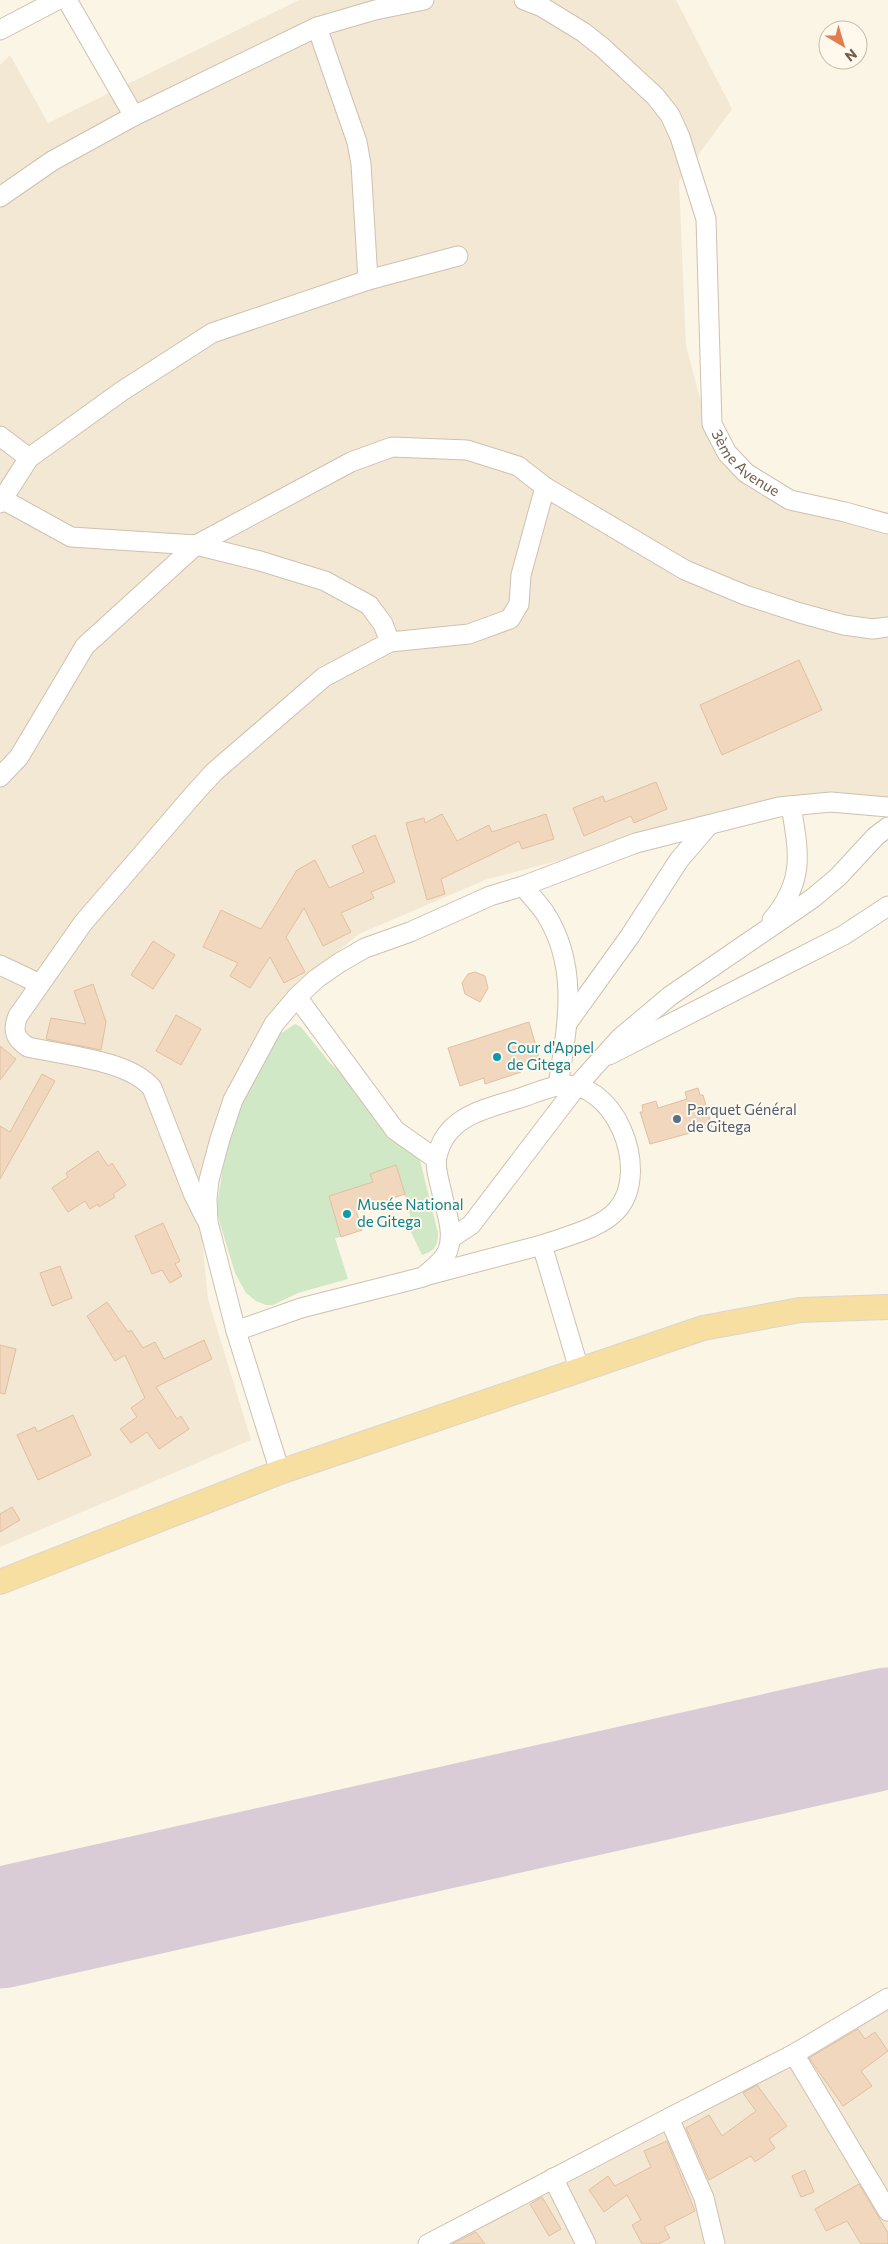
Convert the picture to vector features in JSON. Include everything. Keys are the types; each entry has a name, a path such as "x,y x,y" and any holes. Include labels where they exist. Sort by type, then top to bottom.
{"main road":[{"path":"0,1582 280,1472 703,1328 800,1310 888,1307"}],"street":[{"path":"0,30 57,0"},
{"path":"67,0 134,116"},
{"path":"0,197 52,161 134,116 317,27 375,10 424,0"},
{"name":"3ème Avenue","path":"524,0 542,8 583,32 655,96 670,115 680,137 706,219 712,424 727,453 746,473 790,500 846,512 888,524"},
{"path":"317,27 358,149 361,164 368,280"},
{"path":"390,642 383,624 369,606 325,581 260,561 196,545 71,537 1,501 29,458 122,391 212,333 368,280 458,256"},
{"path":"0,436 29,458"},
{"path":"0,777 19,757 85,646 108,623 196,545 351,462 392,446 467,450 518,466 545,487 685,570 737,592 844,625 873,629 888,627"},
{"path":"280,1472 236,1331 208,1222 193,1193 152,1088 144,1079 114,1066 28,1047 20,1042 15,1035 14,1025 83,923 214,772 324,677 390,642 469,634 510,620 519,604 521,575 545,487"},
{"path":"208,1222 209,1180 233,1100 274,1024 297,997 331,968 365,948 410,932 490,896 523,886 636,843 791,806 831,802 888,807"},
{"path":"762,933 788,898 797,876 796,837 791,806"},
{"path":"568,1022 630,936 679,860 709,825"},
{"path":"451,1238 471,1225 577,1086 599,1060 644,1016 838,878 876,836 888,827"},
{"path":"523,886 545,913 557,934 564,956 568,980 568,1022 558,1086"},
{"path":"599,1060 844,935 888,906"},
{"path":"0,965 40,984"},
{"path":"297,997 395,1130 436,1159"},
{"path":"599,1060 600,1086 607,1106"},
{"path":"236,1331 301,1308 542,1245 603,1221 616,1210 626,1196 632,1178 631,1162 619,1125 607,1106 594,1093 577,1086 558,1086 476,1111 461,1119 449,1131 440,1146 436,1159 451,1238 448,1252 423,1276"},
{"path":"542,1245 579,1369"},
{"path":"428,2244 447,2240 553,2178 794,2054 888,1998"},
{"path":"794,2054 888,2211"},
{"path":"669,2118 704,2198 715,2244"},
{"path":"553,2178 586,2244"}],"shaded area":[{"path":"299,0 676,0 732,109 679,181 686,346 710,435 788,492 888,518 888,800 778,802 485,880 359,934 295,986 225,1095 197,1188 208,1299 251,1440 0,1547 0,65 10,55 48,123"},
{"path":"888,1993 888,2244 420,2244 671,2113"}],"green space":[{"path":"295,1024 301,1027 330,1063 355,1084 420,1160 438,1238 434,1248 422,1255 410,1230 410,1215 396,1166 370,1174 373,1182 329,1196 341,1237 335,1238 348,1279 298,1293 273,1305 266,1305 256,1301 246,1293 235,1273 216,1210 230,1126 277,1036"}],"building":[{"path":"799,660 822,710 722,755 700,705"},
{"path":"656,782 667,809 634,823 631,816 584,836 573,808 603,796 605,802"},
{"path":"442,814 457,841 489,825 492,832 546,814 554,839 522,849 519,841 441,879 445,894 427,900 406,823 424,818 425,823"},
{"path":"375,835 395,882 371,892 374,898 341,913 351,932 323,946 304,908 286,937 305,972 284,983 270,957 250,988 230,976 238,963 203,947 221,910 261,929 297,870 315,860 329,888 364,872 352,846"},
{"path":"153,941 175,955 153,989 131,975"},
{"path":"475,972 485,976 488,988 480,1002 465,994 462,983 468,974"},
{"path":"93,984 106,1022 101,1050 46,1039 51,1018 86,1024 74,991"},
{"path":"176,1015 201,1029 181,1065 156,1051"},
{"path":"529,1022 540,1060 520,1066 521,1072 485,1084 484,1078 460,1086 448,1048"},
{"path":"0,1046 16,1059 0,1080"},
{"path":"42,1074 55,1081 0,1179 0,1126 10,1132"},
{"path":"698,1088 700,1095 703,1095 712,1127 650,1144 640,1112 643,1112 642,1105 656,1101 658,1108 687,1099 685,1092"},
{"path":"98,1151 108,1166 112,1163 126,1185 113,1194 115,1197 99,1207 98,1204 90,1209 85,1201 68,1212 52,1188 68,1177 66,1173"},
{"path":"396,1165 405,1194 356,1210 362,1230 341,1237 329,1196 373,1182 370,1174"},
{"path":"163,1223 180,1261 175,1264 182,1276 170,1283 162,1270 152,1274 135,1236"},
{"path":"60,1266 72,1298 52,1306 40,1273"},
{"path":"107,1302 128,1332 131,1330 143,1348 155,1342 164,1359 204,1340 212,1359 156,1387 177,1419 181,1416 189,1429 159,1449 147,1432 131,1443 120,1429 137,1417 131,1408 145,1398 125,1355 115,1361 87,1316"},
{"path":"0,1345 16,1349 5,1394 0,1393"},
{"path":"73,1415 91,1455 38,1480 17,1435 35,1427 37,1432"},
{"path":"12,1507 20,1520 0,1532 0,1514"},
{"path":"858,2029 865,2039 875,2032 888,2051 861,2071 872,2086 843,2106 809,2058"},
{"path":"757,2085 787,2126 769,2139 775,2148 755,2162 751,2156 709,2180 686,2128 709,2115 722,2136 756,2111 743,2093"},
{"path":"667,2141 695,2211 664,2227 670,2238 658,2244 642,2244 632,2225 641,2220 627,2195 604,2212 589,2190 608,2176 615,2186 651,2167 644,2151"},
{"path":"805,2170 814,2192 801,2197 792,2176"},
{"path":"859,2184 888,2233 888,2244 861,2244 847,2221 826,2231 815,2209"},
{"path":"542,2197 561,2229 549,2236 530,2204"},
{"path":"476,2232 485,2244 452,2244"}],"runway":[{"path":"0,1928 888,1728"}],"place":[{"name":"Cour d'Appel de Gitega","path":"497,1057"},
{"name":"Parquet Général de Gitega","path":"677,1119"},
{"name":"Musée National de Gitega","path":"347,1214"}]}
